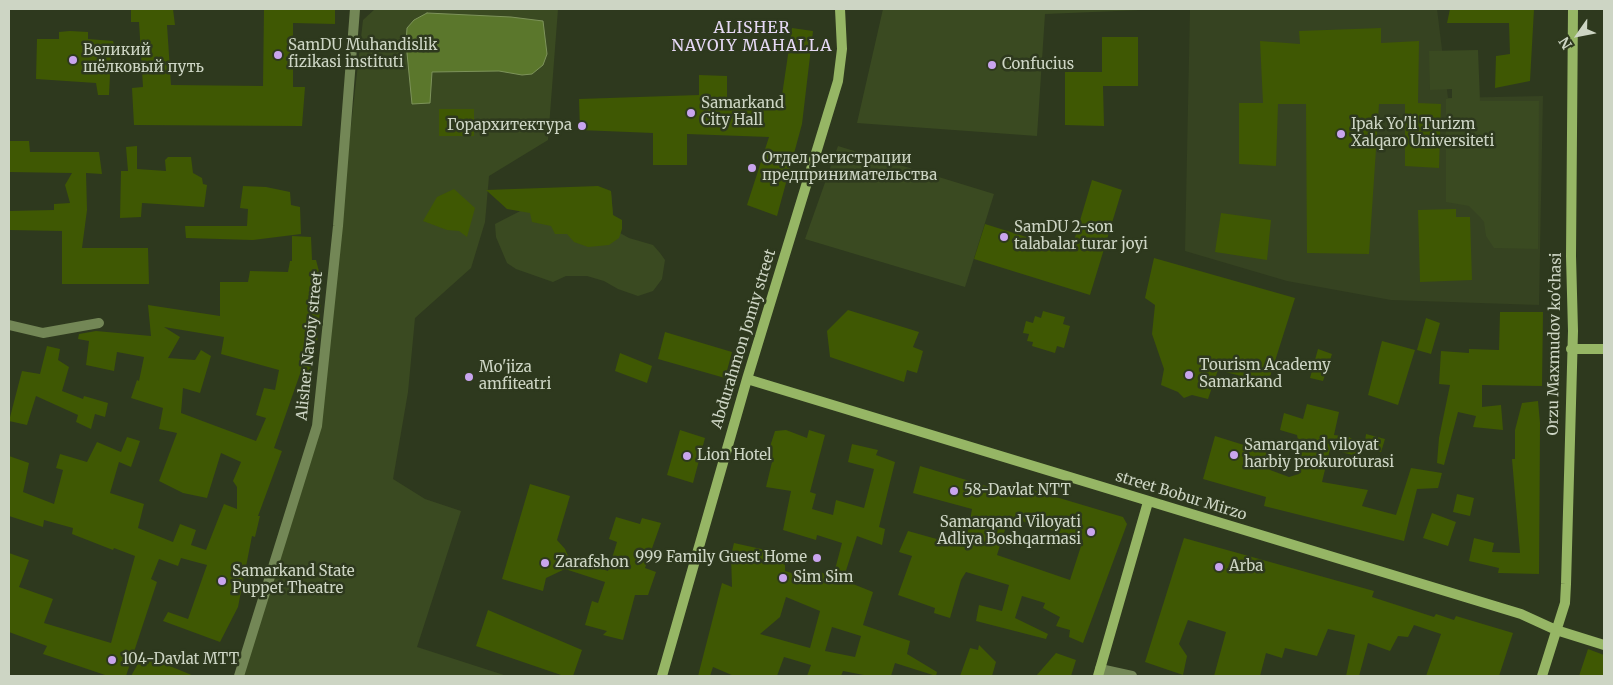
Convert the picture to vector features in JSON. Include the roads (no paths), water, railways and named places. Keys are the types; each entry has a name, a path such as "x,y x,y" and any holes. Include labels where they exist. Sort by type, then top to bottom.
{"main road":[{"name":"Abdurahmon Jomiy street","path":"662,676 747,379 838,81 842,49 840,9"},
{"name":"Orzu Maxmudov ko'chasi","path":"1542,676 1565,593 1571,349 1573,9"},
{"path":"1571,349 1604,349"},
{"name":"street Bobur Mirzo","path":"747,379 1521,614 1556,630 1604,645"},
{"path":"1099,673 1148,502"}],"street":[{"name":"Alisher Navoiy street","path":"239,676 317,426 338,226 355,9"},
{"path":"9,325 43,333 99,323"},
{"path":"1099,673 1132,676"}],"place":[{"name":"SamDU Muhandislik fizikasi instituti","path":"278,55"},
{"name":"Великий шёлковый путь","path":"73,60"},
{"name":"Confucius","path":"992,65"},
{"name":"Samarkand City Hall","path":"691,113"},
{"name":"Горархитектура","path":"582,126"},
{"name":"Ipak Yo'li Turizm Xalqaro Universiteti","path":"1341,134"},
{"name":"Отдел регистрации предпринимательства","path":"752,168"},
{"name":"SamDU 2-son talabalar turar joyi","path":"1004,237"},
{"name":"Tourism Academy Samarkand","path":"1189,375"},
{"name":"Mo'jiza amfiteatri","path":"469,377"},
{"name":"Samarqand viloyat harbiy prokuroturasi","path":"1234,455"},
{"name":"Lion Hotel","path":"687,456"},
{"name":"58-Davlat NTT","path":"954,491"},
{"name":"Samarqand Viloyati Adliya Boshqarmasi","path":"1091,532"},
{"name":"999 Family Guest Home","path":"817,558"},
{"name":"Zarafshon","path":"545,563"},
{"name":"Arba","path":"1219,567"},
{"name":"Sim Sim","path":"783,578"},
{"name":"Samarkand State Puppet Theatre","path":"222,581"},
{"name":"104-Davlat MTT","path":"112,660"}],"district":[{"name":"ALISHER NAVOIY MAHALLA","path":"752,37"}]}
